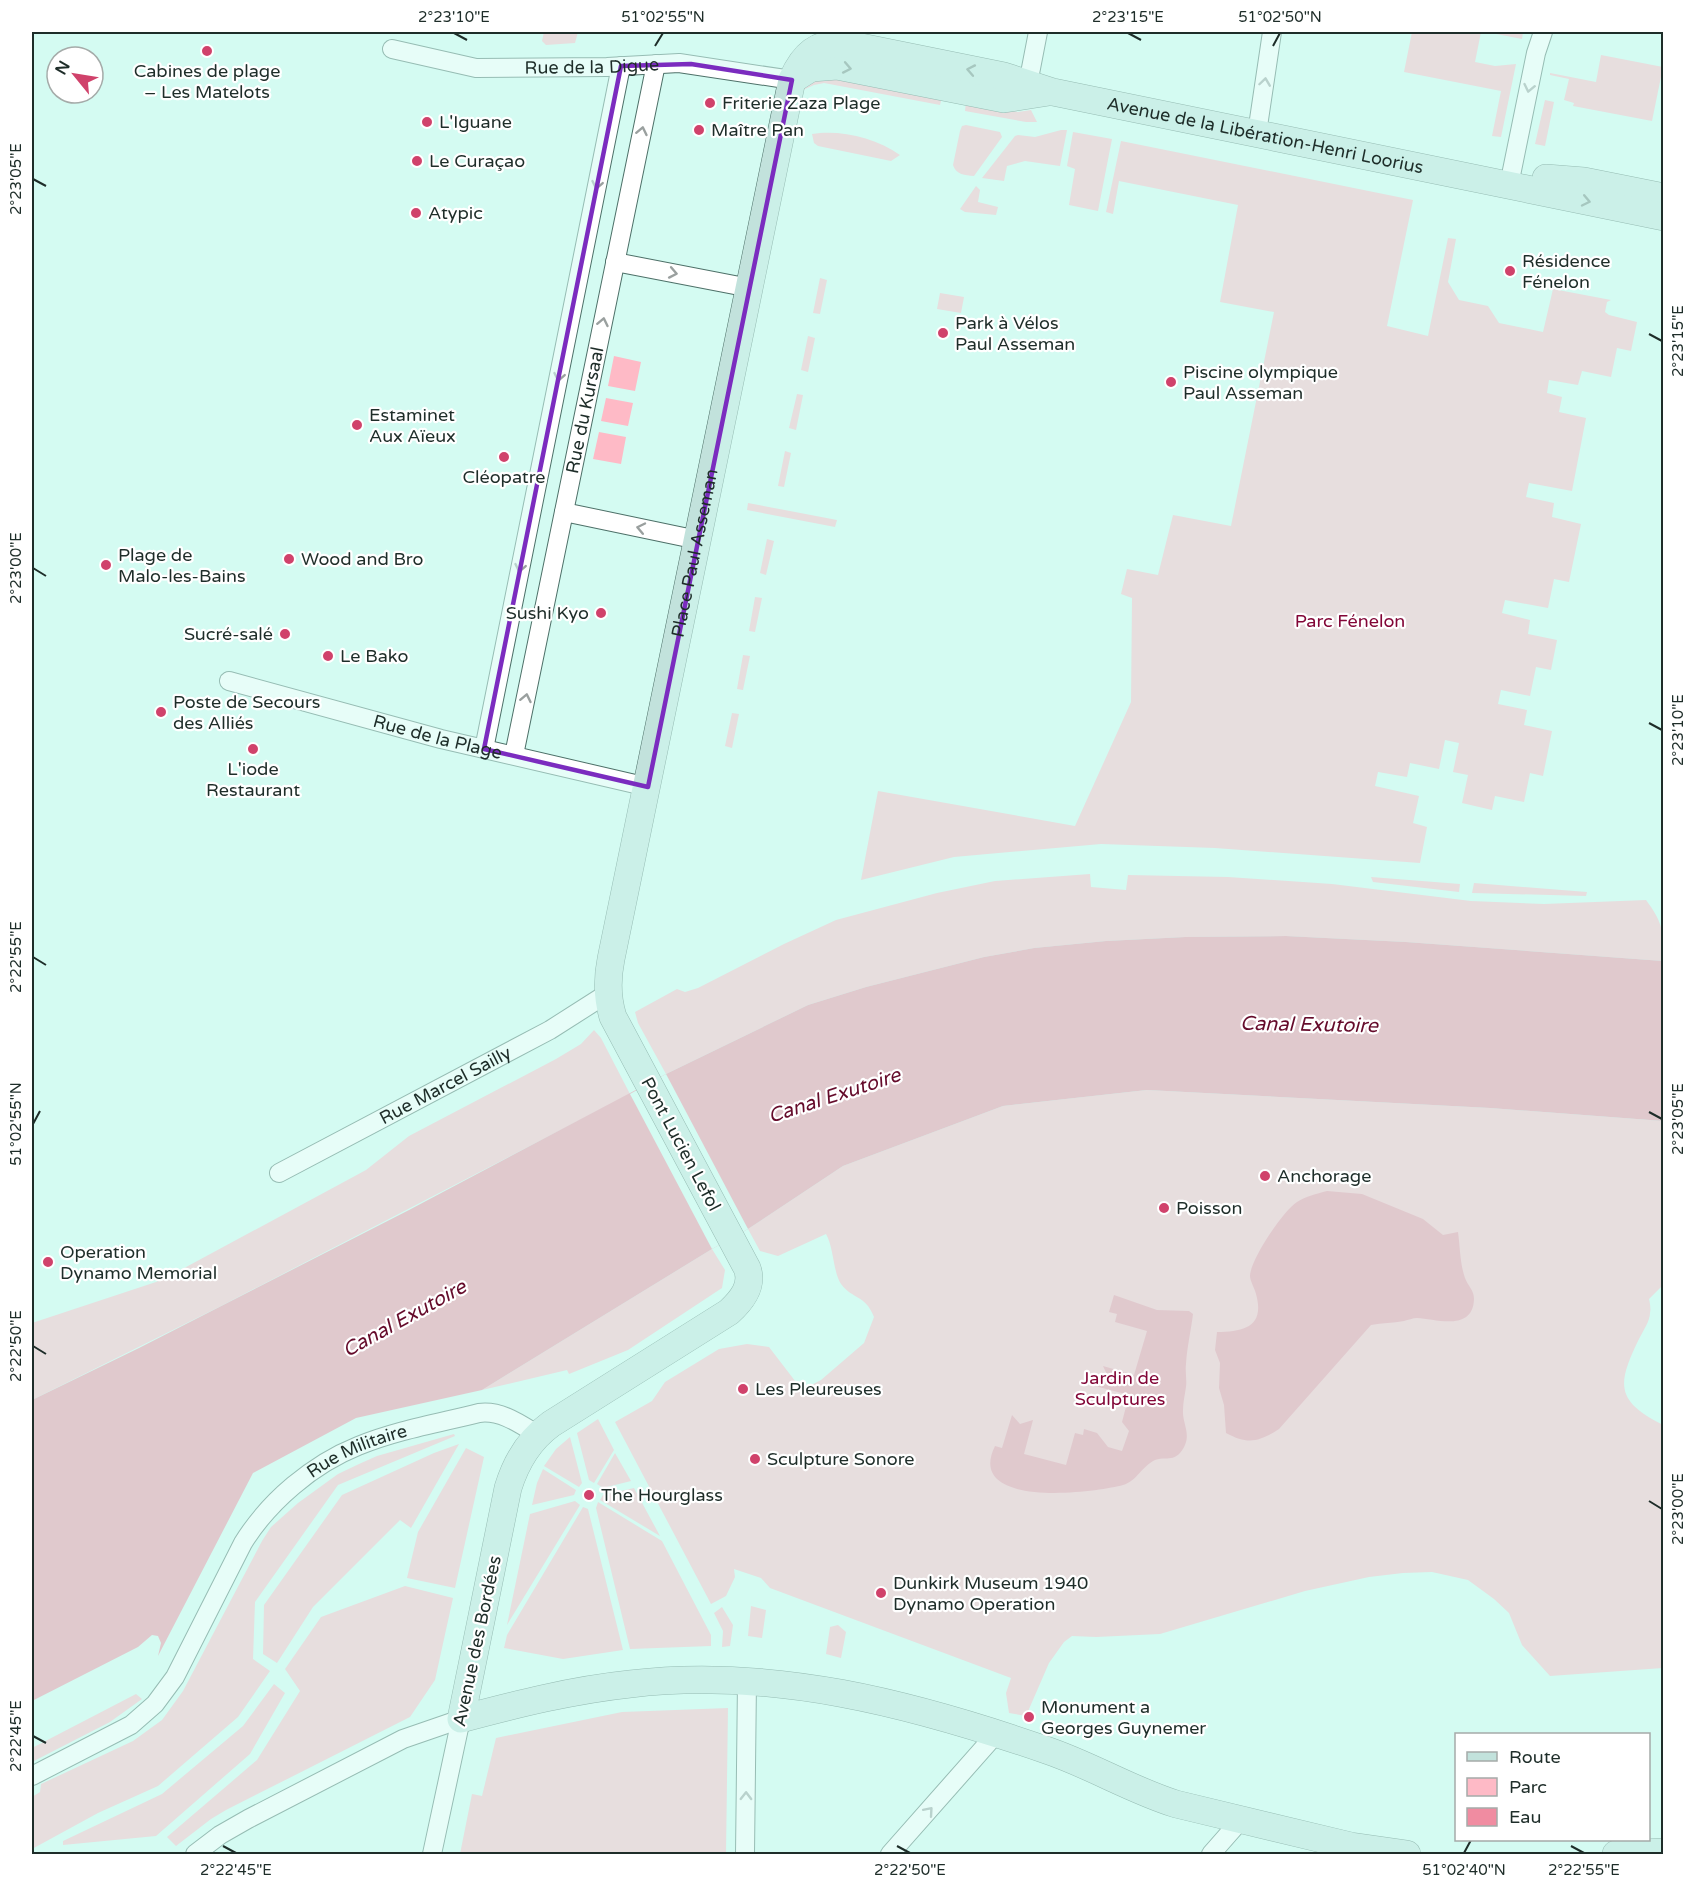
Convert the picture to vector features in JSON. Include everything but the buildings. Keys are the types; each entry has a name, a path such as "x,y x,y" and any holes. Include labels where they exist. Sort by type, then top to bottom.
{"street":[{"path":"1027,90 1038,32"},
{"path":"1257,133 1272,32"},
{"path":"1510,181 1536,53 1543,32"},
{"name":"Rue de la Digue","path":"392,49 477,68 703,65 792,80"},
{"name":"Rue du Kursaal","path":"514,756 656,64"},
{"name":"Rue du Kursaal","path":"484,749 621,66"},
{"name":"Avenue de la Libération-Henri Loorius","path":"792,80 811,68 837,66 1004,99 1027,90 1053,92 1476,178 1510,181 1573,179 1664,197"},
{"name":"Place Paul Asseman","path":"617,1026 609,1005 611,958 792,80"},
{"name":"Avenue de la Libération-Henri Loorius","path":"1510,181 1664,217"},
{"path":"615,262 750,288"},
{"path":"564,512 698,540"},
{"name":"Rue de la Plage","path":"229,681 484,749 648,787"},
{"name":"Rue Marcel Sailly","path":"279,1173 550,1030 608,993"},
{"name":"Pont Lucien Lefol","path":"538,1435 551,1424 729,1312 741,1300 749,1283 749,1274 744,1263 617,1026"},
{"name":"Rue Militaire","path":"32,1776 131,1725 155,1704 175,1677 249,1533 276,1502 317,1469 349,1450 376,1439 479,1413 499,1414 538,1435"},
{"name":"Avenue des Bordées","path":"432,1854 462,1719 508,1488 522,1455 538,1435"},
{"path":"195,1854 220,1835 248,1819 403,1739 462,1719 526,1702 630,1684 699,1680 797,1685 858,1695 996,1734 1075,1760 1162,1800 1240,1821 1351,1846 1407,1854"},
{"path":"745,1854 747,1681"},
{"path":"890,1854 996,1734"},
{"path":"1210,1854 1240,1821"},
{"path":"1616,1854 1664,1852"}],"highlighted area":[{"path":"691,64 792,80 648,787 484,749 621,66"}],"green space":[{"path":"544,32 578,32 575,43 546,45 542,41"},
{"path":"1412,32 1481,32 1475,62 1495,66 1516,64 1501,137 1492,136 1501,91 1404,72"},
{"path":"1486,32 1523,32 1522,39"},
{"path":"1601,55 1663,67 1652,121 1573,106 1574,103 1564,100 1569,79 1550,75 1550,73 1596,82"},
{"path":"822,76 942,97 940,105 824,83 803,90 809,83"},
{"path":"1545,100 1554,102 1545,146 1535,144"},
{"path":"966,102 1018,112 1031,110 1037,122 965,111"},
{"path":"962,126 1000,132 1002,137 974,176 959,173 953,165 960,131"},
{"path":"1067,130 1060,166 1025,161 1007,166 1004,181 982,178 1015,136 1035,137"},
{"path":"1073,132 1112,139 1098,211 1069,205 1075,169 1067,166"},
{"path":"830,133 861,137 900,155 891,161 818,146 814,143 812,134"},
{"name":"Parc Fénelon","path":"1121,141 1413,200 1387,326 1428,336 1448,238 1456,239 1448,282 1459,300 1488,306 1499,323 1543,332 1553,289 1611,300 1607,302 1605,312 1637,322 1631,351 1617,348 1611,377 1582,371 1578,385 1549,380 1547,393 1562,397 1559,412 1586,418 1572,491 1529,483 1526,497 1554,503 1552,517 1581,524 1569,582 1554,579 1548,608 1505,600 1502,613 1530,620 1528,634 1557,640 1551,670 1536,667 1530,696 1501,690 1498,704 1527,710 1524,725 1552,731 1543,776 1530,773 1524,802 1495,796 1492,810 1462,803 1468,775 1453,772 1459,743 1445,740 1439,769 1410,763 1407,777 1378,772 1375,786 1419,796 1413,823 1427,827 1420,863 1215,848 1101,844 954,857 861,880 878,791 1075,826 1131,702 1132,598 1121,594 1127,569 1158,575 1173,515 1231,526 1274,312 1220,302 1238,205 1119,181 1113,214 1106,212"},
{"path":"976,186 980,190 978,202 998,207 996,215 965,212 960,209"},
{"path":"820,278 827,280 820,314 813,313"},
{"path":"940,293 964,297 961,313 937,309"},
{"path":"808,336 815,338 808,372 801,370"},
{"path":"614,356 641,362 635,391 608,386"},
{"path":"797,394 803,395 796,430 789,428"},
{"path":"606,398 633,403 628,426 601,421"},
{"path":"599,432 626,437 621,464 593,459"},
{"path":"785,451 791,453 784,487 778,486"},
{"path":"748,503 837,520 835,527 747,510"},
{"path":"767,539 774,541 766,575 760,573"},
{"path":"755,597 762,598 755,632 749,631"},
{"path":"743,655 750,656 743,690 737,689"},
{"path":"732,713 739,714 732,748 725,746"},
{"path":"1090,874 1091,887 1126,890 1128,875 1228,877 1332,884 1471,901 1544,904 1646,900 1661,929 1663,961 1406,942 1286,936 1185,937 1106,941 1034,948 984,957 866,987 808,1005 666,1074 638,1023 635,1012 677,989 685,992 698,988 836,920 937,893 995,881"},
{"path":"1371,877 1460,884 1459,892 1373,882"},
{"path":"1474,883 1587,892 1586,896 1472,893"},
{"path":"594,1030 601,1038 630,1094 221,1306 32,1400 32,1323 156,1282 175,1273 366,1170 409,1136 556,1059 581,1044"},
{"name":"Jardin de Sculptures","path":"1147,1090 1490,1108 1663,1121 1663,1285 1649,1299 1649,1319 1632,1355 1624,1380 1625,1390 1636,1408 1663,1425 1663,1668 1550,1676 1522,1645 1509,1613 1468,1580 1432,1572 1403,1573 1369,1577 1305,1591 1160,1634 1072,1636 1064,1642 1049,1663 1026,1716 1009,1713 1006,1693 1011,1678 770,1588 761,1578 734,1569 735,1577 726,1596 711,1604 615,1422 652,1401 665,1382 719,1349 747,1344 769,1347 802,1390 821,1380 864,1343 874,1317 867,1304 845,1289 838,1279 826,1234 778,1256 760,1251 748,1229 843,1166 1003,1106"},
{"path":"712,1249 725,1270 722,1288 628,1350 569,1374 567,1370 482,1390"},
{"path":"598,1419 614,1450 594,1483 589,1480 577,1433"},
{"path":"454,1434 455,1436 338,1485 255,1602 253,1659 270,1671 238,1717 158,1786 98,1813 32,1849 32,1797 40,1792 41,1784 133,1741 162,1720 183,1691 271,1527 298,1503 338,1474 377,1456"},
{"path":"570,1437 582,1483 579,1487 544,1466 556,1449"},
{"path":"459,1444 411,1528 400,1520 313,1607 277,1663 263,1654 264,1605 342,1495"},
{"path":"466,1448 484,1457 455,1588 407,1578 418,1532"},
{"path":"615,1453 631,1481 603,1488 597,1484"},
{"path":"543,1469 576,1490 574,1495 532,1505"},
{"path":"634,1488 660,1536 600,1500 603,1495"},
{"path":"575,1501 580,1505 507,1625 530,1514"},
{"path":"598,1502 662,1541 711,1635 711,1646 630,1649 596,1508"},
{"path":"583,1507 588,1509 623,1650 563,1659 504,1648 507,1635"},
{"path":"405,1586 453,1598 435,1680 410,1717 226,1810 176,1846 167,1837 257,1760 300,1691 285,1669 321,1617"},
{"path":"751,1606 766,1610 762,1638 748,1636"},
{"path":"722,1607 733,1625 730,1646 722,1647 723,1631 714,1613"},
{"path":"838,1625 846,1632 841,1658 826,1654 830,1627"},
{"path":"274,1684 285,1693 250,1754 156,1836 63,1845 63,1841 162,1794 243,1726"},
{"path":"136,1694 142,1699 110,1722 32,1762 32,1748"},
{"path":"728,1708 726,1854 460,1854 472,1794 482,1796 496,1738 622,1712"}],"water":[{"name":"Canal Exutoire","path":"1286,936 1406,942 1663,961 1663,1121 1490,1108 1147,1090 1003,1106 843,1166 748,1229 482,1390 356,1418 253,1473 158,1656 161,1643 158,1636 152,1635 138,1647 32,1701 32,1400 409,1210 666,1074 808,1005 866,987 984,957 1034,948 1185,937"},
{"path":"1327,1191 1362,1194 1423,1219 1443,1235 1458,1232 1463,1273 1474,1296 1472,1309 1461,1320 1443,1321 1417,1318 1371,1325 1279,1429 1259,1439 1247,1440 1234,1437 1226,1433 1224,1405 1219,1388 1220,1363 1215,1350 1217,1332 1236,1331 1250,1325 1255,1320 1258,1305 1250,1276 1261,1248 1291,1207 1304,1198"},
{"path":"1114,1295 1157,1310 1189,1311 1193,1314 1187,1351 1183,1410 1187,1436 1184,1447 1177,1456 1158,1459 1150,1463 1128,1483 1108,1488 1062,1493 1036,1492 1014,1488 998,1480 990,1466 995,1446 1002,1448 1012,1415 1020,1424 1033,1420 1024,1454 1066,1465 1075,1433 1083,1435 1084,1429 1097,1433 1108,1447 1122,1451 1129,1431 1122,1422 1129,1395 1095,1386 1109,1379 1103,1366 1134,1375 1147,1331 1115,1322 1117,1314 1109,1312"}],"pier":[{"path":"666,1074 748,1229 712,1249 630,1094"}],"place":[{"name":"Cabines de plage – Les Matelots","path":"207,51"},
{"name":"Friterie Zaza Plage","path":"710,103"},
{"name":"L'Iguane","path":"427,122"},
{"name":"Maître Pan","path":"699,130"},
{"name":"Le Curaçao","path":"417,161"},
{"name":"Atypic","path":"416,213"},
{"name":"Résidence Fénelon","path":"1510,271"},
{"name":"Park à Vélos Paul Asseman","path":"943,333"},
{"name":"Piscine olympique Paul Asseman","path":"1171,382"},
{"name":"Estaminet Aux Aïeux","path":"357,425"},
{"name":"Cléopatre","path":"504,457"},
{"name":"Wood and Bro","path":"289,559"},
{"name":"Plage de Malo-les-Bains","path":"106,565"},
{"name":"Sushi Kyo","path":"601,613"},
{"name":"Sucré-salé","path":"285,634"},
{"name":"Le Bako","path":"328,656"},
{"name":"Poste de Secours des Alliés","path":"161,712"},
{"name":"L'iode Restaurant","path":"253,749"},
{"name":"Anchorage","path":"1265,1176"},
{"name":"Poisson","path":"1164,1208"},
{"name":"Operation Dynamo Memorial","path":"48,1262"},
{"name":"Les Pleureuses","path":"743,1389"},
{"name":"Sculpture Sonore","path":"755,1459"},
{"name":"The Hourglass","path":"589,1495"},
{"name":"Dunkirk Museum 1940 Dynamo Operation","path":"881,1593"},
{"name":"Monument a Georges Guynemer","path":"1029,1717"}]}
